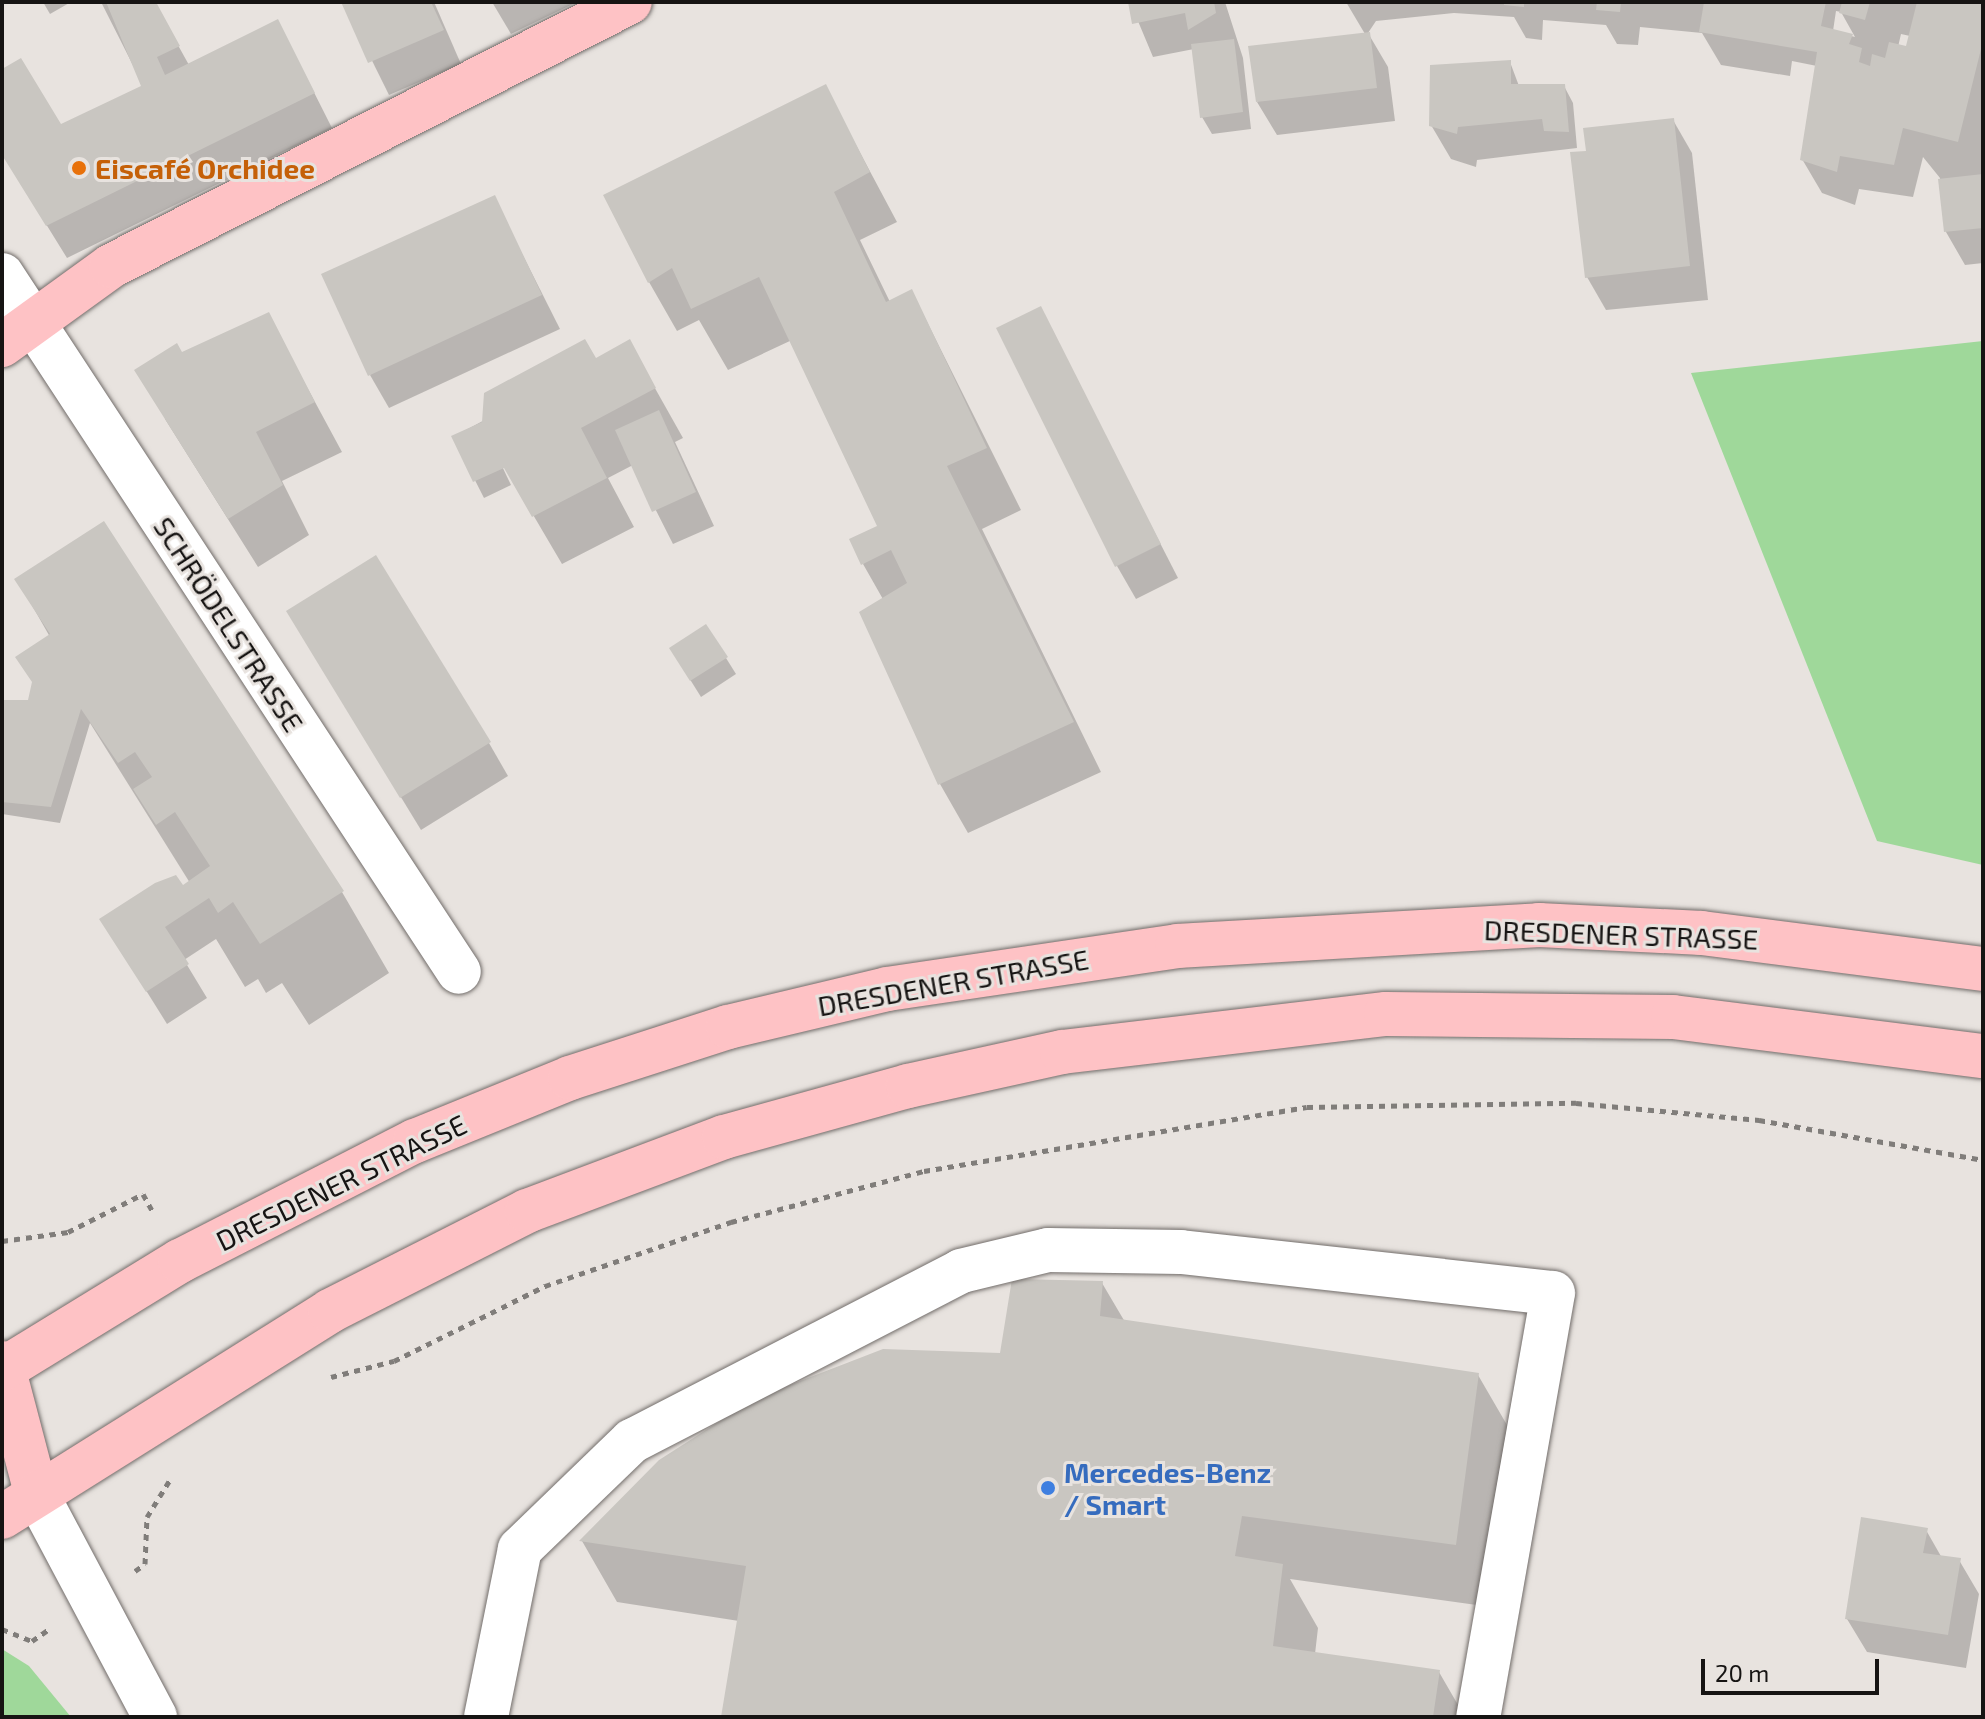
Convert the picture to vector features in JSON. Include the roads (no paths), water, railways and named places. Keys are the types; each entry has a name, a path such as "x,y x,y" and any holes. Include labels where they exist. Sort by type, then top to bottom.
{"main road":[{"path":"2,366 17,334 111,266 630,2"},
{"name":"DRESDENER STRASSE","path":"3,1367 180,1261 415,1141 685,1041 887,989 1177,946 1539,925 1702,933 1983,969"},
{"path":"19,1505 330,1311 527,1211 724,1137 908,1086 1062,1052 1386,1014 1673,1017 1983,1056"},
{"path":"3,1367 19,1505"},
{"path":"2,1452 19,1505"}],"street":[{"name":"SCHRÖDELSTRASSE","path":"2,275 17,334 459,972"},
{"path":"486,1717 520,1549 632,1441 961,1271 1048,1250 1181,1252 1553,1293 1478,1717"},
{"path":"19,1505 155,1717"}],"place":[{"name":"Eiscafé Orchidee","path":"79,168"},
{"name":"Mercedes-Benz / Smart","path":"1048,1488"}]}
